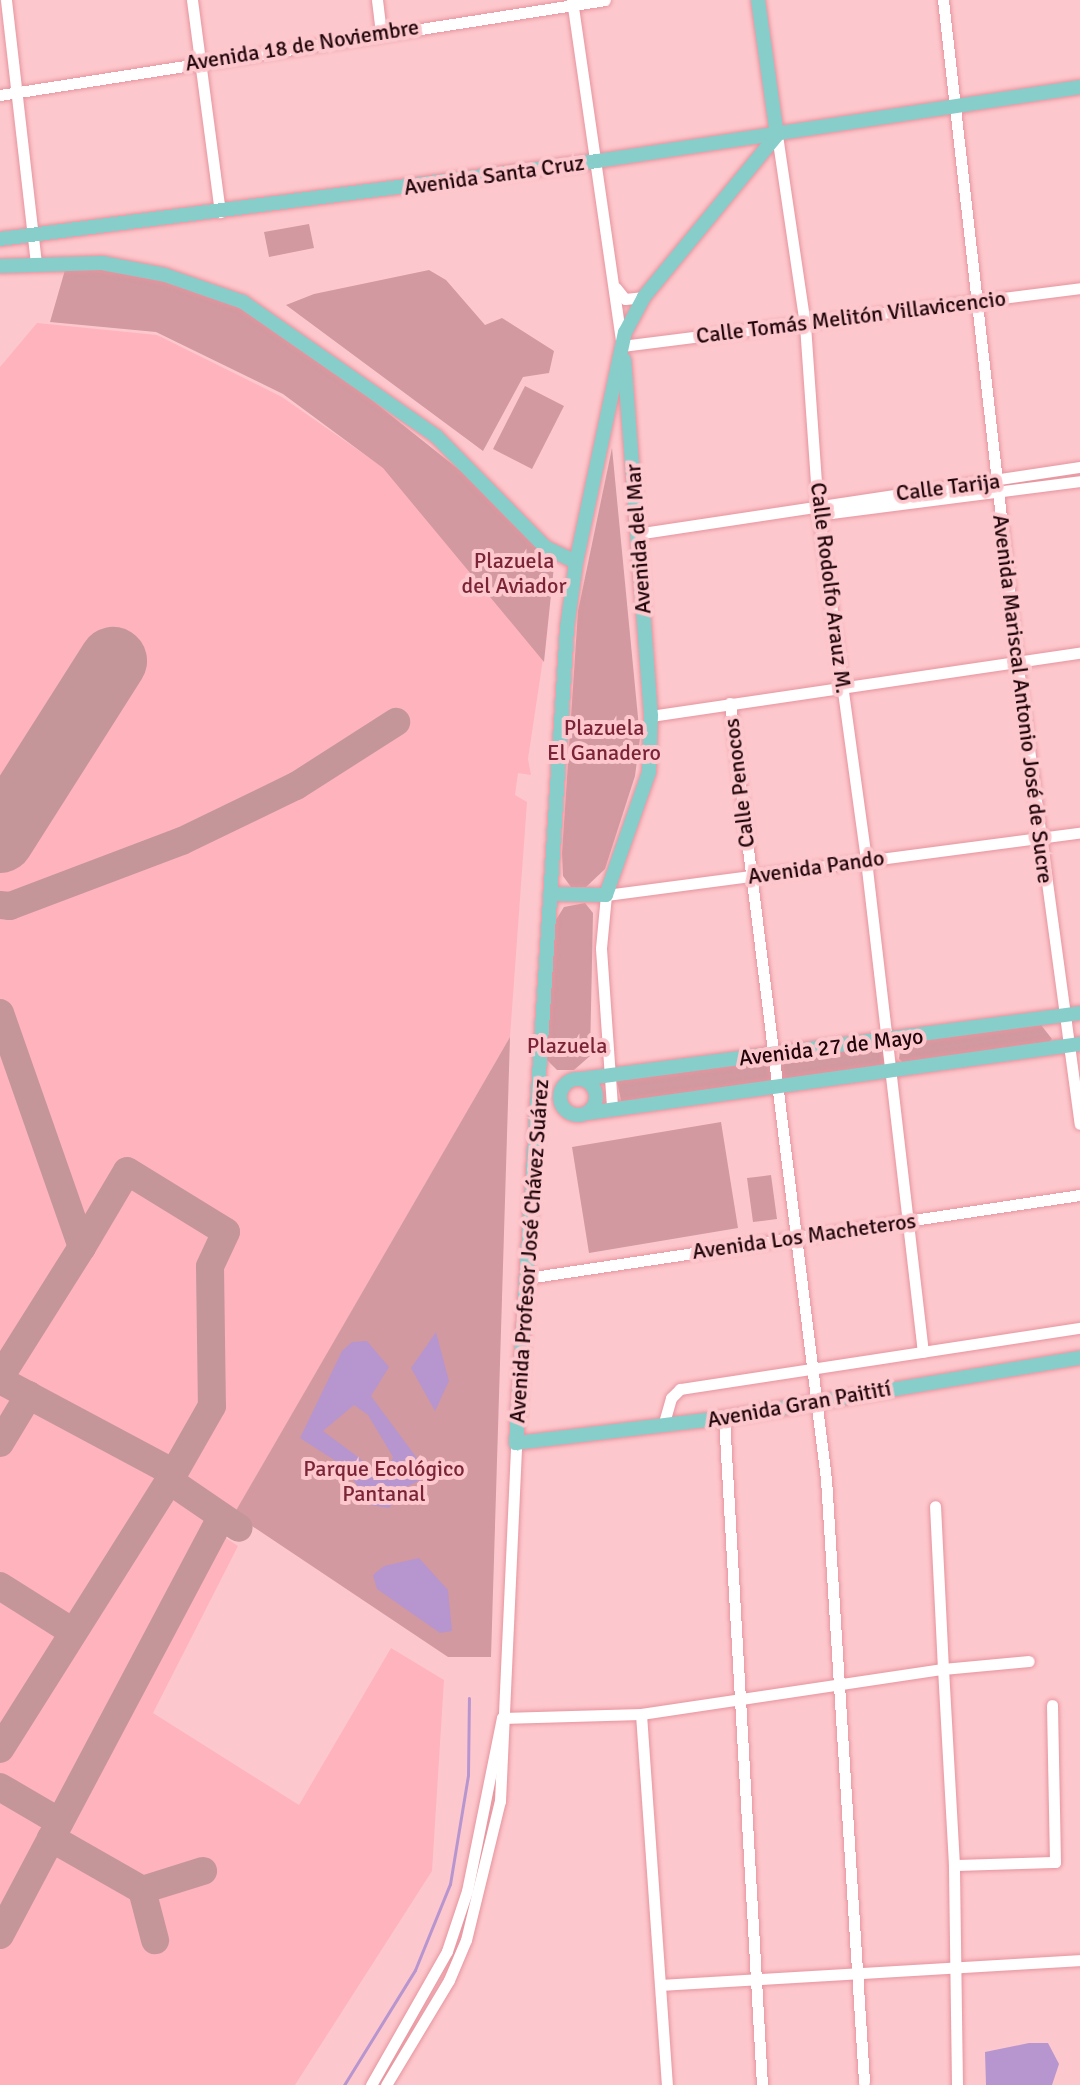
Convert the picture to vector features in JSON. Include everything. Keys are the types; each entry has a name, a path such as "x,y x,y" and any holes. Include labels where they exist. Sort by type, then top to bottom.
{"main road":[{"path":"758,0 777,135"},
{"name":"Avenida Santa Cruz","path":"0,239 597,161 1080,87"},
{"name":"Avenida Santa Cruz","path":"955,108 966,111 1080,97"},
{"name":"Avenida Profesor José Chávez Suárez","path":"516,1443 567,628 576,562 622,346 644,297 777,135"},
{"path":"0,266 36,262 102,263 165,275 243,302 436,436 545,547 576,562"},
{"name":"Avenida del Mar","path":"606,895 649,772 651,716 622,346"},
{"path":"603,432 621,423 631,437"},
{"name":"Avenida Pando","path":"551,894 606,895"},
{"name":"Avenida 27 de Mayo","path":"581,1079 1074,1014"},
{"name":"Avenida 27 de Mayo","path":"588,1113 612,1106 777,1087 1075,1044"},
{"path":"539,1100 560,1101 571,1114 588,1113 596,1097 592,1085 581,1079 565,1085 560,1101"},
{"name":"Avenida Gran Paitití","path":"516,1443 724,1418 1080,1358"}],"street":[{"path":"6,0 36,262"},
{"path":"192,0 220,212"},
{"path":"377,0 381,33"},
{"name":"Avenida 18 de Noviembre","path":"0,95 572,2 605,0"},
{"name":"Avenida Mariscal Antonio José de Sucre","path":"943,0 1039,839 1074,1014 1080,1124"},
{"name":"Avenida del Mar","path":"572,2 622,346"},
{"name":"Calle Rodolfo Arauz M.","path":"777,135 805,325 818,509 866,860 923,1352"},
{"path":"614,284 625,299 644,297"},
{"name":"Calle Tomás Melitón Villavicencio","path":"622,346 1080,288"},
{"name":"Calle Tarija","path":"997,488 1080,467"},
{"name":"Calle Tarija","path":"636,534 818,509 831,513 997,488 1080,481"},
{"path":"651,716 1080,653"},
{"name":"Calle Penocos","path":"730,703 818,1400 861,1973 864,2082"},
{"name":"Avenida Pando","path":"606,895 1080,833"},
{"name":"Avenida del Mar","path":"606,895 601,948 607,1075 612,1106"},
{"name":"Avenida Los Macheteros","path":"527,1278 1080,1195"},
{"path":"663,1426 671,1398 680,1389 1080,1328"},
{"path":"724,1418 737,1700 762,2085"},
{"path":"371,2085 447,1951 467,1891 502,1718 516,1443"},
{"path":"935,1506 954,1865 957,2085"},
{"path":"502,1718 641,1714 943,1669 1029,1661"},
{"path":"954,1865 1055,1862 1052,1705"},
{"path":"641,1714 667,2085"},
{"path":"386,2085 449,1980 478,1906 500,1801 507,1733 502,1718"},
{"path":"661,1985 1080,1960"}],"shaded area":[{"path":"37,323 157,335 282,397 384,468 543,659 528,759 531,775 518,773 515,795 527,802 510,1037 235,1513 243,1521 234,1535 227,1530 223,1536 238,1546 153,1713 299,1805 391,1648 444,1680 432,1871 295,2085 0,2085 0,367"},
{"path":"436,1332 449,1381 435,1411 411,1368"},
{"path":"367,1341 389,1367 371,1396 422,1465 422,1479 405,1488 389,1508 370,1505 345,1467 300,1438 342,1351 352,1342","holes":["354,1405 368,1415 393,1457 386,1473 373,1476 362,1460 323,1431"]},
{"path":"419,1558 448,1590 452,1631 440,1633 377,1589 373,1575 384,1566"},
{"path":"1029,2043 1048,2043 1059,2064 1052,2085 986,2085 985,2052"}],"green space":[{"path":"309,224 314,248 269,257 264,232"},
{"name":"Plazuela del Aviador","path":"102,268 166,280 243,308 299,342 482,488 554,566 544,662 383,468 283,394 156,332 50,322 65,270"},
{"path":"429,270 446,280 485,325 502,318 554,351 549,373 523,377 483,451 286,305 314,294"},
{"path":"525,386 564,406 532,469 493,449"},
{"name":"Plazuela El Ganadero","path":"612,448 640,738 635,776 605,869 586,887 571,887 563,876 562,853 578,611"},
{"name":"Plazuela","path":"585,903 593,913 590,1056 574,1070 557,1070 543,1056 554,923 564,907"},
{"path":"1041,1025 1052,1039 1045,1046 905,1064 899,1059 901,1043"},
{"name":"Parque Ecológico Pantanal","path":"510,1037 491,1657 448,1657 234,1514"},
{"path":"882,1045 886,1067 781,1082 779,1056"},
{"path":"770,1058 771,1083 622,1105 616,1077"},
{"path":"721,1122 738,1228 589,1253 572,1147"},
{"path":"771,1175 777,1219 753,1222 747,1178"}],"waterway":[{"path":"344,2085 415,1970 450,1884 468,1775 469,1698"}],"taxiway":[{"path":"0,905 10,906 182,841 296,786 396,722"},
{"path":"0,1013 82,1247 0,1377"},
{"path":"82,1247 127,1171 226,1232 210,1267 212,1406 174,1473"},
{"path":"0,1380 174,1473 0,1749"},
{"path":"0,1443 29,1395"},
{"path":"170,1481 239,1528"},
{"path":"0,1935 221,1517"},
{"path":"0,1586 73,1632"},
{"path":"0,1787 60,1822"},
{"path":"51,1838 142,1890 155,1940"},
{"path":"142,1890 203,1871"}],"runway":[{"path":"0,839 113,661"}]}
